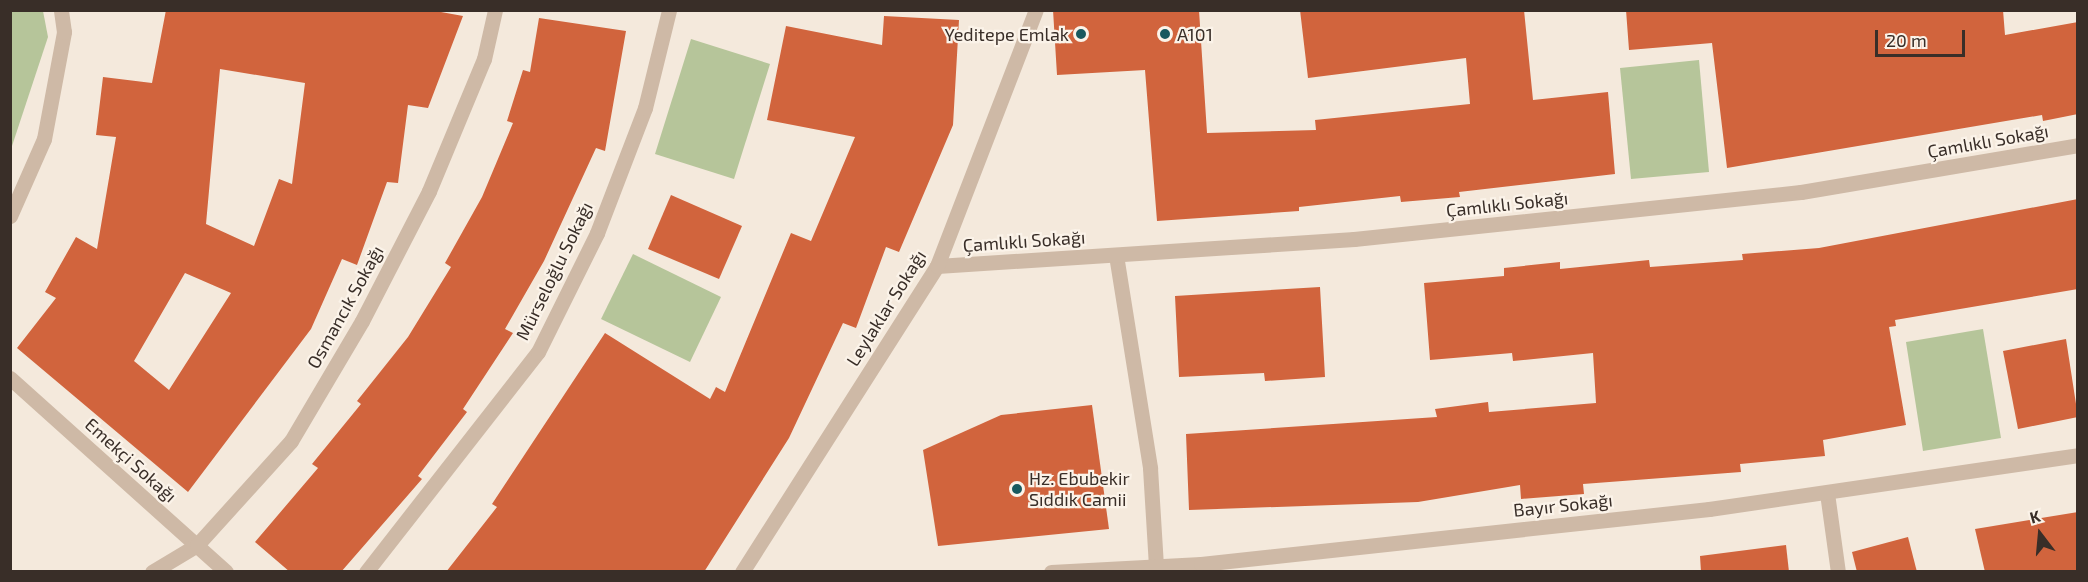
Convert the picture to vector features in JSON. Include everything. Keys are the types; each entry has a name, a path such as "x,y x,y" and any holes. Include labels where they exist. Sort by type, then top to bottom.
{"street":[{"path":"10,216 44,139 64,32 61,10"},
{"name":"Osmancık Sokağı","path":"152,572 197,545 291,441 362,321 429,191 484,59 495,10"},
{"name":"Mürseloğlu Sokağı","path":"366,572 538,352 597,233 645,108 669,10"},
{"name":"Leylaklar Sokağı","path":"742,572 937,266 1036,10"},
{"name":"Çamlıklı Sokağı","path":"937,266 1354,239 1790,193 2078,145"},
{"path":"1116,255 1149,468 1156,567"},
{"name":"Emekçi Sokağı","path":"10,378 226,572"},
{"name":"Bayır Sokağı","path":"1051,572 1156,567 1198,568 1827,492 2078,456"},
{"path":"1827,492 1838,572"}],"green space":[{"path":"11,10 43,11 48,37 11,149"},
{"path":"691,39 770,64 734,179 655,154"},
{"path":"1699,60 1709,172 1631,179 1620,68"},
{"path":"633,254 721,297 690,362 601,319"},
{"path":"1983,329 2001,438 1923,451 1906,342"}],"building":[{"path":"166,10 430,10 463,16 428,108 408,105 398,183 387,182 357,265 342,259 311,329 188,492 17,348 56,298 45,292 76,237 97,249 116,137 96,135 103,77 152,83","holes":["220,69 305,83 292,184 279,179 254,246 206,224","185,273 231,293 169,390 134,361"]},
{"path":"1053,10 1199,10 1207,133 1316,130 1315,120 1470,104 1466,58 1308,78 1300,10 1524,10 1533,100 1608,92 1615,174 1459,192 1460,197 1401,202 1400,196 1299,207 1299,211 1157,221 1145,70 1057,75"},
{"path":"1626,10 2003,10 2005,35 2078,22 2078,114 2043,121 2042,115 1727,168 1712,43 1629,50"},
{"path":"884,16 959,20 953,125 899,252 886,247 856,328 843,323 789,438 704,572 446,572 497,507 492,504 605,333 710,399 716,387 725,392 791,233 811,241 855,137 767,120 786,26 882,45"},
{"path":"539,18 626,31 605,151 596,148 544,261 505,329 513,333 463,409 467,412 418,476 422,479 341,572 290,572 255,542 318,468 312,464 361,404 357,401 408,337 451,267 445,263 482,197 513,123 507,121 523,70 530,72"},
{"path":"671,195 742,226 719,279 648,249"},
{"path":"2078,199 2078,289 1895,320 1896,326 1889,327 1906,425 1823,440 1825,456 1740,464 1741,472 1583,484 1584,494 1521,499 1520,485 1418,502 1189,510 1186,434 1437,417 1435,409 1488,402 1489,412 1596,403 1593,353 1513,361 1512,353 1430,360 1424,283 1504,276 1504,268 1560,262 1560,269 1649,260 1650,267 1743,260 1742,254 1819,248"},
{"path":"1320,287 1325,377 1265,381 1264,373 1179,377 1175,296"},
{"path":"2066,339 2078,417 2018,429 2003,351"},
{"name":"Hz. Ebubekir Sıddık Camii","path":"1092,405 1109,529 938,546 923,450 1001,415"},
{"path":"2078,512 2078,572 1985,572 1975,529"},
{"path":"1908,537 1917,572 1857,572 1852,552"},
{"path":"1786,545 1789,572 1701,572 1700,556"}],"place":[{"name":"Yeditepe Emlak","path":"1081,34"},
{"name":"A101","path":"1165,34"},
{"name":"Hz. Ebubekir Sıddık Camii","path":"1017,489"}]}
